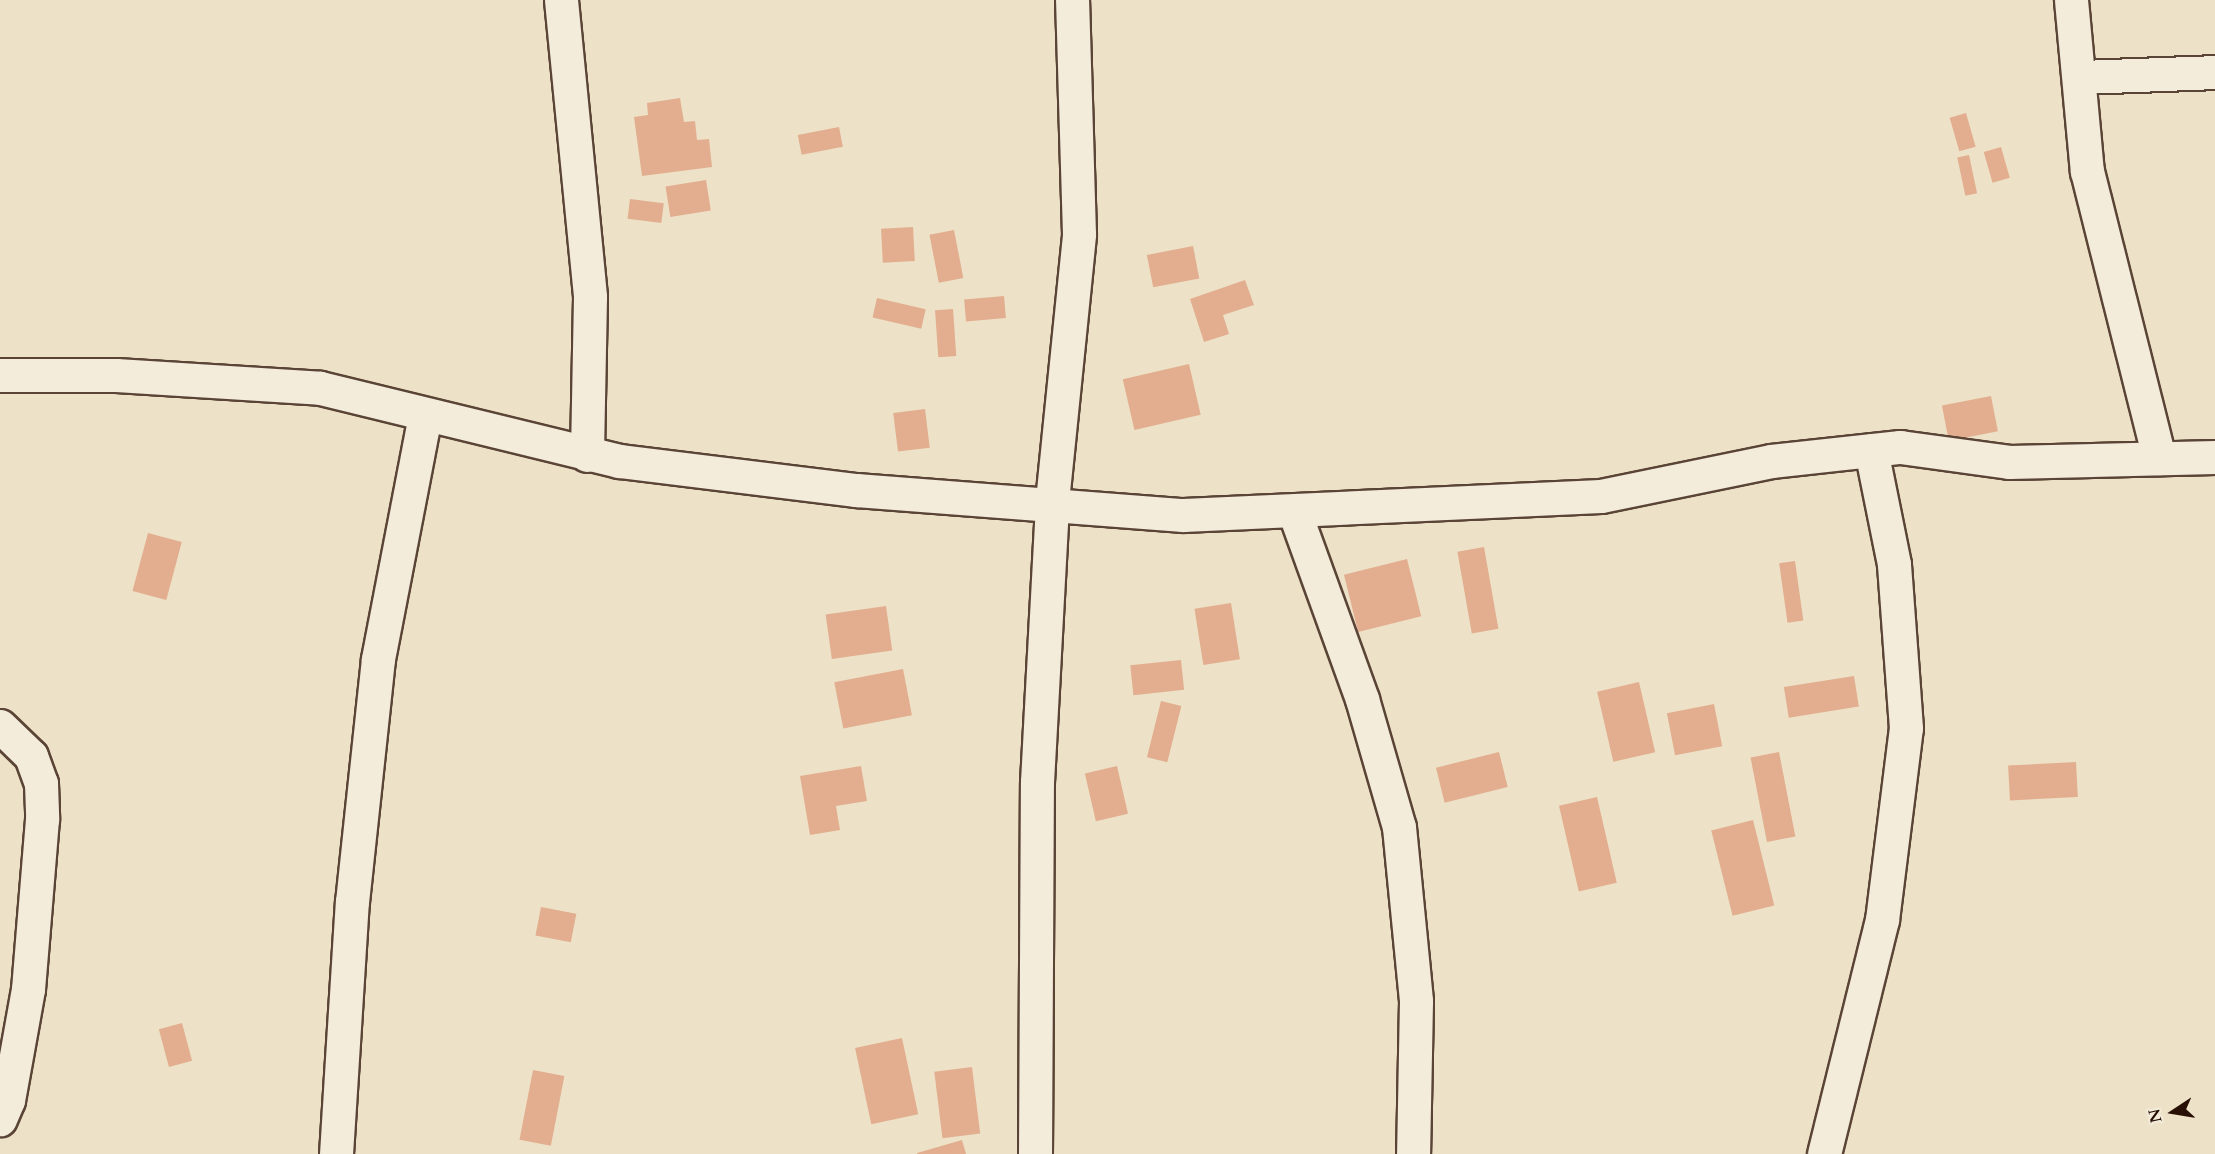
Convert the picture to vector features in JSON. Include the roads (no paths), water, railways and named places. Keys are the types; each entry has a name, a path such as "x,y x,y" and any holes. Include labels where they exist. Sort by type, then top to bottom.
{"street":[{"path":"561,0 590,297 586,455"},
{"path":"1035,1154 1037,782 1052,501 1079,234 1072,0"},
{"path":"2072,0 2081,78 2087,171 2159,458"},
{"path":"2081,78 2215,72"},
{"path":"0,375 320,388 586,455 856,490 1052,501 1183,515 1600,496 1771,461 1900,447 2009,462 2215,457"},
{"path":"336,1154 352,902 378,659 425,414"},
{"path":"1824,1154 1882,920 1906,728 1894,564 1871,450"},
{"path":"1294,511 1362,699 1399,827 1416,1001 1413,1154"},
{"path":"0,726 31,756 41,783 42,819 28,989 8,1100 0,1119"}]}
